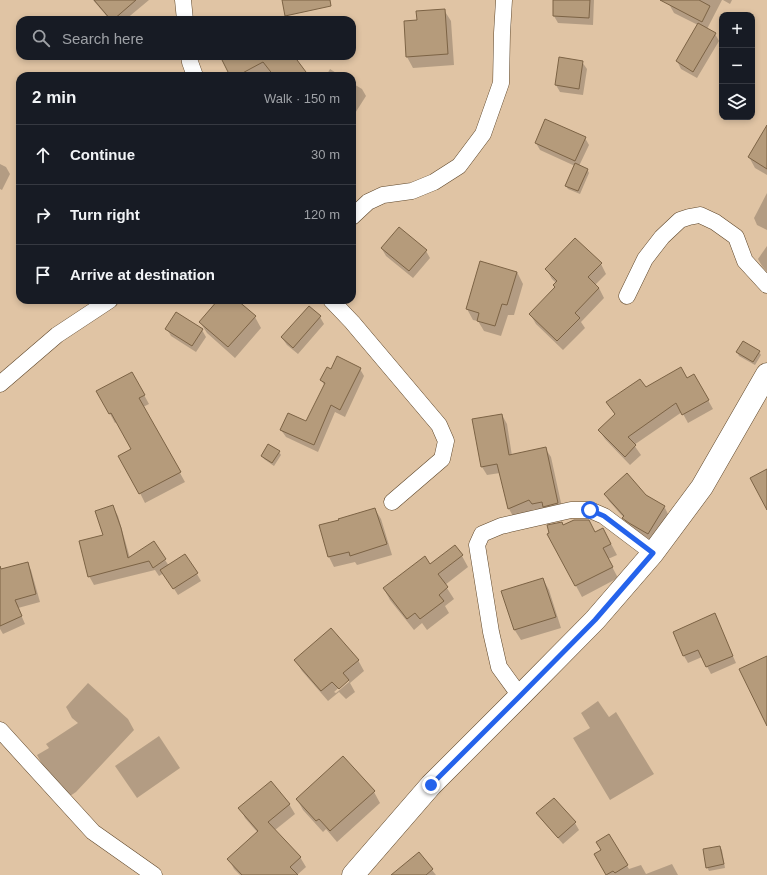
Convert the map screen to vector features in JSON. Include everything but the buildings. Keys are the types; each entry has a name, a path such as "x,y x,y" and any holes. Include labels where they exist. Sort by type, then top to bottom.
{"main road":[{"path":"353,875 431,785 595,620 653,553 702,487 767,374"}],"street":[{"path":"183,0 185,16"},
{"path":"356,214 368,202 383,195 412,190 434,182 459,166 482,134 501,83 504,0"},
{"path":"190,60 194,72"},
{"path":"627,296 645,259 662,237 680,220 700,215 715,222 736,237 745,261 767,285"},
{"path":"0,384 57,335 104,304"},
{"path":"335,304 352,322 439,425 446,441 442,459 392,502"},
{"path":"520,696 499,666 491,632 477,545 482,534 501,526 571,510 590,510 604,516 653,553"},
{"path":"0,730 93,832 154,875"}],"route":[{"path":"431,785 595,620 653,553 604,516 590,510"}]}
